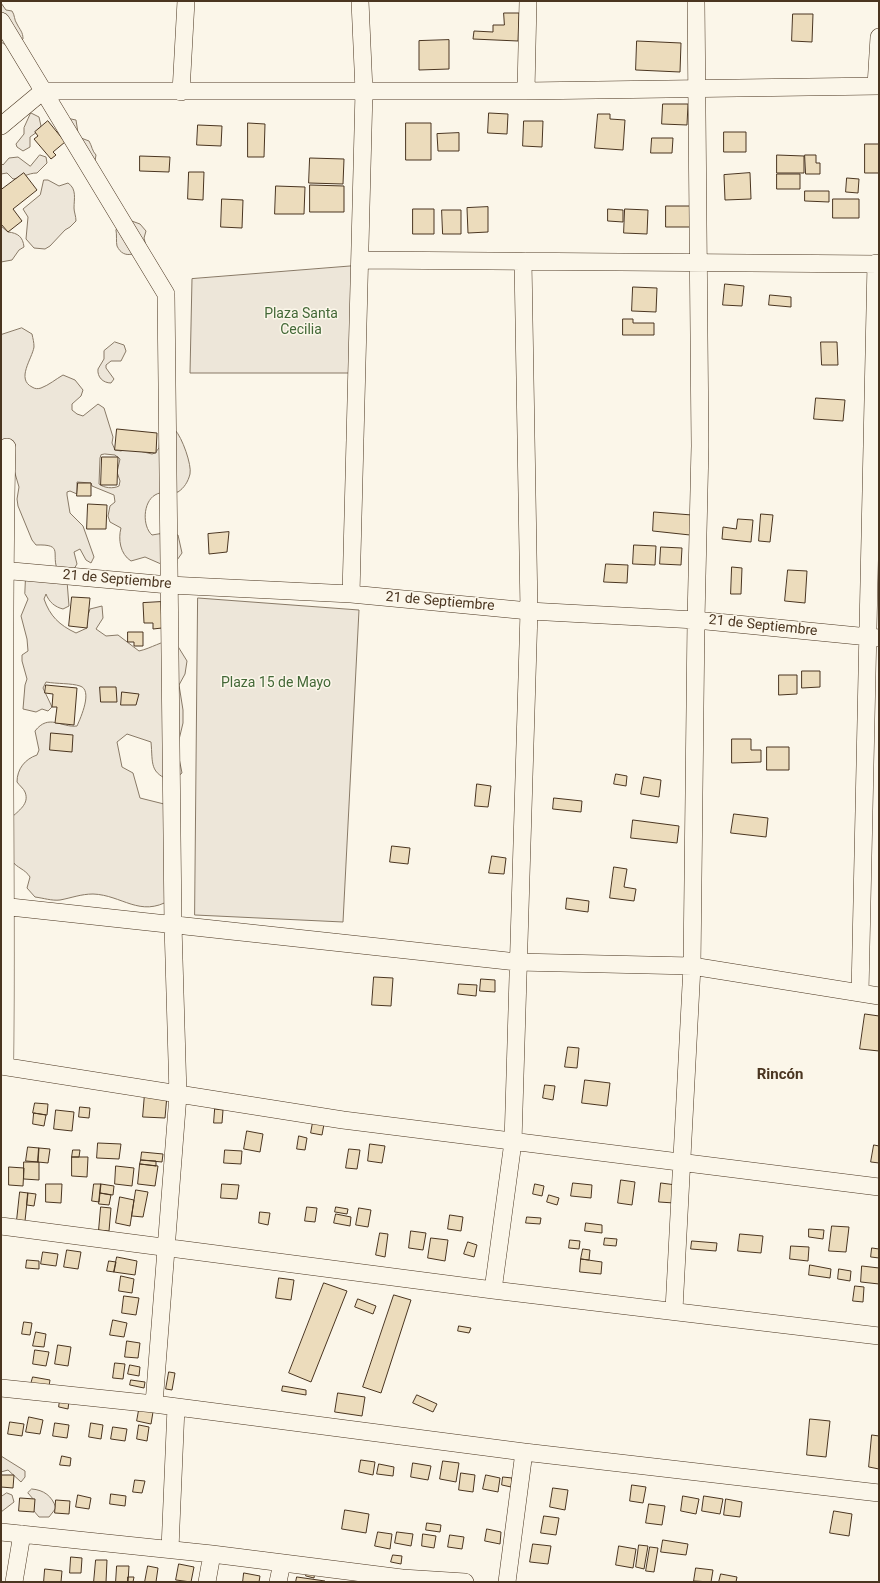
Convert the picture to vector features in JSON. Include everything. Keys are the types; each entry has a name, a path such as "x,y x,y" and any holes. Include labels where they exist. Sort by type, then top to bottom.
{"street":[{"path":"181,92 186,1"},
{"path":"351,594 361,260 364,91 360,1"},
{"path":"526,91 528,1"},
{"path":"674,1310 683,1163 692,966 696,620 700,446 696,1"},
{"path":"1,21 166,294 173,925 178,1095 154,1404"},
{"path":"1,126 43,91 526,91 877,86 879,37"},
{"path":"361,260 878,264 874,637 860,993"},
{"path":"493,1290 513,1142 529,611 523,261"},
{"path":"7,447 3,570 3,1066 343,1120 879,1187"},
{"name":"21 de Septiembre","path":"3,570 169,585 351,594 529,611 696,620 874,637"},
{"path":"4,906 518,962 692,966 879,996"},
{"path":"1,1226 493,1290 674,1310 879,1336"},
{"path":"1,1388 154,1404 524,1452 879,1493"},
{"path":"170,1549 176,1407"},
{"path":"507,1582 524,1452"},
{"path":"1,1532 212,1554 402,1580 465,1582"},
{"path":"14,1582 22,1534"},
{"path":"207,1582 212,1554"},
{"path":"278,1582 282,1563"}],"green space":[{"path":"1,3 6,10 12,11 22,33 23,39 15,45 10,46 1,42"},
{"path":"31,113 39,117 41,126 37,132 30,137 30,147 23,151 17,147 16,144 24,134 24,128"},
{"path":"68,120 76,120 78,133 81,138 89,141 96,155 95,161"},
{"path":"40,155 46,157 47,163 37,173 13,179 7,173 1,174 1,163 3,165 9,158 18,157 30,166"},
{"path":"44,180 48,180 59,186 68,183 71,185 74,191 74,210 76,221 45,249 34,248 26,239 28,217 23,209 40,195"},
{"path":"129,220 140,224 146,231 144,238 146,246 135,253 127,254 120,251 117,246 116,230"},
{"path":"1,226 8,232 15,233 19,236 24,247 19,250 12,260 1,262"},
{"name":"Plaza Santa Cecilia","path":"355,266 352,373 190,373 192,279"},
{"path":"22,328 32,334 34,347 26,368 25,379 27,383 33,388 38,389 63,375 75,380 83,390 81,396 72,404 72,410 83,416 98,404 104,408 113,437 112,443 115,450 121,451 127,448 152,454 155,453 159,448 160,435 175,430 188,458 190,474 188,480 184,487 178,492 157,494 151,498 146,508 145,520 152,535 164,533 178,535 182,553 175,563 161,564 145,557 131,561 127,558 122,550 120,541 121,528 110,522 108,516 110,506 115,502 114,495 92,486 91,483 77,482 77,494 70,491 67,492 67,495 70,513 83,526 94,557 91,563 86,560 80,549 74,552 77,564 74,569 58,571 54,548 45,545 36,545 32,540 18,506 17,499 19,487 14,470 1,471 1,335","holes":["105,454 115,455 120,459 117,472 120,481 119,486 111,488 99,484 100,458 101,455"]},
{"path":"115,342 124,345 126,351 121,361 111,361 106,365 106,368 114,379 111,383 108,383 103,381 100,377 98,369 104,359 104,351"},
{"path":"26,575 67,581 69,606 63,609 57,607 51,602 46,594 44,599 52,615 70,630 76,633 87,628 86,621 90,609 102,606 103,618 96,629 106,636 118,635 139,651 174,640 187,661 185,674 179,685 183,710 183,723 177,748 182,773 172,781 159,775 152,762 151,742 127,734 117,742 122,767 133,773 140,798 164,804 170,900 159,905 149,907 140,906 103,895 93,894 60,900 35,897 27,888 30,877 12,861 11,818 25,804 26,800 25,792 17,782 17,777 22,765 37,755 39,750 35,731 45,723 50,722 77,726 86,698 84,688 80,686 46,682 43,688 52,707 48,711 42,709 36,712 23,709 27,679 22,661 22,655 28,651 27,639 21,616 28,599 25,594"},
{"name":"Plaza 15 de Mayo","path":"198,598 359,610 343,922 195,915"},
{"path":"1,1456 25,1471 25,1477 21,1482 8,1470 1,1472"},
{"path":"32,1489 44,1492 52,1500 56,1508 49,1517 39,1517 33,1510 34,1500 28,1493"},
{"path":"7,1493 12,1495 14,1502 1,1512 1,1497"}],"building":[{"path":"504,13 519,13 518,41 473,39 474,31 493,32 493,25 504,25"},
{"path":"793,14 813,14 812,42 792,41"},
{"path":"449,40 449,69 419,70 419,41"},
{"path":"637,41 681,43 680,72 636,70"},
{"path":"663,104 688,104 687,125 662,124"},
{"path":"489,113 508,114 507,134 488,133"},
{"path":"598,114 610,114 610,119 625,120 623,150 595,148"},
{"path":"48,121 65,142 53,152 56,155 51,159 34,139 38,136 35,132"},
{"path":"524,121 543,121 542,147 523,146"},
{"path":"248,123 265,124 264,157 248,157"},
{"path":"406,123 431,123 431,160 406,160"},
{"path":"198,125 222,126 221,146 197,145"},
{"path":"724,132 746,132 746,152 724,152"},
{"path":"459,133 459,151 438,151 437,134"},
{"path":"652,138 673,138 672,153 651,153"},
{"path":"865,144 879,144 879,173 865,173"},
{"path":"777,155 804,156 804,173 777,173"},
{"path":"805,155 816,155 816,163 820,163 820,174 806,174"},
{"path":"140,156 170,157 169,172 140,171"},
{"path":"310,158 344,159 343,184 309,183"},
{"path":"189,172 204,172 203,200 188,199"},
{"path":"24,173 37,190 13,209 22,221 8,232 1,224 1,190"},
{"path":"750,173 751,199 725,200 724,175"},
{"path":"777,174 800,174 800,189 777,189"},
{"path":"847,178 859,179 858,193 846,192"},
{"path":"310,185 344,186 344,212 310,212"},
{"path":"276,186 305,187 304,214 275,214"},
{"path":"805,191 829,191 829,202 805,201"},
{"path":"222,199 243,200 242,228 221,227"},
{"path":"833,199 859,199 859,218 833,218"},
{"path":"666,206 693,206 693,227 666,227"},
{"path":"488,207 488,232 468,233 467,208"},
{"path":"413,209 434,209 434,234 413,234"},
{"path":"608,209 623,210 623,222 608,221"},
{"path":"625,209 648,210 647,234 624,233"},
{"path":"442,210 461,210 461,234 443,234"},
{"path":"725,284 744,286 742,306 723,305"},
{"path":"633,287 657,288 656,312 632,311"},
{"path":"770,295 791,297 791,307 769,305"},
{"path":"623,319 633,319 633,323 654,323 654,335 623,335"},
{"path":"821,342 837,342 838,365 822,365"},
{"path":"816,398 845,400 843,421 814,419"},
{"path":"117,429 157,433 156,453 115,450"},
{"path":"102,457 118,457 117,485 101,485"},
{"path":"78,483 91,483 91,496 77,496"},
{"path":"88,504 107,505 106,529 87,529"},
{"path":"654,512 692,515 690,535 653,531"},
{"path":"761,514 773,515 770,542 759,541"},
{"path":"738,519 753,520 751,542 722,539 723,527 736,529"},
{"path":"229,532 227,552 209,554 208,534"},
{"path":"634,545 656,546 655,565 633,564"},
{"path":"661,547 682,548 681,565 660,564"},
{"path":"606,564 628,565 627,583 604,582"},
{"path":"732,567 742,568 741,594 731,594"},
{"path":"788,570 807,571 805,603 785,601"},
{"path":"72,597 90,598 87,628 69,626"},
{"path":"161,602 162,628 153,629 153,623 144,623 143,603"},
{"path":"128,632 143,632 143,646 134,646 134,642 128,642"},
{"path":"802,671 820,671 820,687 802,688"},
{"path":"779,675 797,675 797,694 779,695"},
{"path":"46,685 77,688 74,725 55,723 57,707 52,707 53,694 45,693"},
{"path":"100,687 116,687 117,702 101,702"},
{"path":"122,692 139,694 136,705 121,705"},
{"path":"51,733 73,735 72,752 50,750"},
{"path":"732,739 751,739 751,750 761,750 761,762 732,763"},
{"path":"767,747 789,747 789,770 767,770"},
{"path":"616,774 627,776 626,786 614,784"},
{"path":"644,777 661,780 659,797 641,794"},
{"path":"477,784 491,786 488,807 475,806"},
{"path":"554,798 582,801 581,812 553,809"},
{"path":"734,814 768,818 766,837 731,833"},
{"path":"633,820 679,826 677,843 631,838"},
{"path":"392,846 410,848 408,864 390,862"},
{"path":"492,856 506,858 504,874 489,873"},
{"path":"614,867 627,869 624,887 636,889 634,901 610,898"},
{"path":"567,898 589,901 588,912 566,909"},
{"path":"374,977 393,978 391,1006 372,1005"},
{"path":"481,979 495,980 495,992 480,991"},
{"path":"459,984 477,985 476,996 458,994"},
{"path":"865,1014 879,1016 879,1051 860,1049"},
{"path":"568,1047 579,1048 577,1068 565,1067"},
{"path":"585,1080 610,1083 607,1106 582,1103"},
{"path":"545,1085 555,1086 553,1100 543,1098"},
{"path":"145,1093 167,1095 165,1118 143,1117"},
{"path":"35,1103 48,1104 47,1115 33,1113"},
{"path":"80,1107 90,1108 89,1118 79,1117"},
{"path":"215,1109 223,1110 222,1123 214,1123"},
{"path":"56,1110 74,1112 72,1131 54,1129"},
{"path":"34,1113 46,1115 44,1126 33,1124"},
{"path":"313,1122 324,1124 322,1135 311,1133"},
{"path":"247,1131 263,1134 260,1152 244,1149"},
{"path":"299,1136 307,1138 305,1150 297,1149"},
{"path":"98,1143 121,1144 119,1159 97,1158"},
{"path":"370,1144 385,1146 382,1163 368,1161"},
{"path":"874,1145 879,1146 879,1163 871,1162"},
{"path":"28,1147 39,1148 38,1162 26,1161"},
{"path":"39,1148 50,1149 48,1163 38,1162"},
{"path":"349,1149 360,1150 357,1169 346,1168"},
{"path":"73,1150 80,1150 79,1157 72,1157"},
{"path":"225,1150 242,1151 241,1164 224,1163"},
{"path":"142,1152 163,1154 162,1162 141,1160"},
{"path":"72,1157 88,1157 87,1177 72,1176"},
{"path":"141,1160 156,1161 156,1166 140,1164"},
{"path":"24,1162 39,1162 39,1180 24,1179"},
{"path":"140,1164 158,1166 155,1186 138,1184"},
{"path":"116,1166 134,1168 132,1186 115,1184"},
{"path":"9,1167 24,1168 23,1186 9,1185"},
{"path":"621,1180 635,1182 632,1205 618,1203"},
{"path":"573,1183 592,1185 591,1198 571,1196"},
{"path":"661,1183 676,1185 674,1203 659,1202"},
{"path":"46,1184 62,1184 61,1203 46,1202"},
{"path":"94,1184 101,1184 99,1202 92,1201"},
{"path":"101,1184 114,1186 113,1195 100,1193"},
{"path":"222,1184 239,1185 237,1199 221,1198"},
{"path":"535,1184 544,1186 542,1196 533,1194"},
{"path":"136,1190 148,1192 143,1217 132,1216"},
{"path":"20,1192 28,1193 25,1221 17,1220"},
{"path":"28,1193 36,1194 34,1206 27,1205"},
{"path":"100,1193 111,1195 109,1205 99,1204"},
{"path":"549,1195 559,1198 557,1205 547,1202"},
{"path":"120,1197 134,1200 130,1226 116,1223"},
{"path":"101,1207 111,1208 109,1231 99,1230"},
{"path":"307,1207 317,1208 315,1222 305,1221"},
{"path":"336,1207 348,1209 347,1214 335,1212"},
{"path":"359,1208 371,1210 368,1227 356,1225"},
{"path":"260,1212 270,1213 268,1225 259,1223"},
{"path":"336,1214 351,1217 350,1226 334,1223"},
{"path":"450,1215 463,1217 461,1231 448,1229"},
{"path":"527,1217 541,1218 540,1224 526,1223"},
{"path":"586,1223 602,1225 602,1233 585,1231"},
{"path":"832,1226 849,1227 846,1252 829,1251"},
{"path":"809,1229 824,1230 823,1239 809,1237"},
{"path":"411,1231 426,1233 423,1250 409,1248"},
{"path":"380,1233 388,1234 385,1257 376,1255"},
{"path":"740,1234 763,1236 761,1253 738,1251"},
{"path":"431,1238 448,1240 445,1261 428,1258"},
{"path":"605,1238 617,1239 616,1246 604,1245"},
{"path":"570,1240 580,1241 579,1249 569,1248"},
{"path":"692,1241 717,1243 716,1251 691,1249"},
{"path":"468,1242 477,1245 474,1257 464,1254"},
{"path":"791,1246 809,1247 808,1261 790,1259"},
{"path":"872,1248 879,1249 879,1258 871,1257"},
{"path":"583,1249 590,1250 589,1260 581,1259"},
{"path":"67,1250 81,1252 78,1269 64,1267"},
{"path":"43,1252 58,1254 56,1266 41,1264"},
{"path":"117,1257 137,1261 135,1275 114,1272"},
{"path":"581,1259 602,1262 601,1274 580,1272"},
{"path":"27,1260 39,1261 39,1269 26,1268"},
{"path":"109,1261 116,1262 114,1272 107,1271"},
{"path":"810,1265 831,1269 830,1278 809,1275"},
{"path":"862,1266 879,1268 879,1284 861,1282"},
{"path":"839,1269 851,1271 850,1281 838,1279"},
{"path":"121,1276 134,1279 132,1293 119,1291"},
{"path":"279,1278 294,1280 291,1300 276,1298"},
{"path":"324,1283 347,1291 311,1382 289,1373"},
{"path":"855,1286 864,1287 863,1302 853,1301"},
{"path":"394,1295 411,1300 381,1393 363,1387"},
{"path":"124,1296 139,1298 136,1315 122,1313"},
{"path":"358,1299 376,1306 373,1314 355,1307"},
{"path":"113,1320 127,1323 124,1337 110,1335"},
{"path":"24,1322 32,1323 30,1335 22,1334"},
{"path":"459,1326 471,1328 469,1333 458,1331"},
{"path":"36,1332 46,1334 44,1347 33,1346"},
{"path":"127,1341 140,1343 138,1358 125,1357"},
{"path":"58,1345 71,1347 68,1366 55,1364"},
{"path":"35,1350 49,1352 46,1366 33,1364"},
{"path":"115,1363 125,1364 123,1379 113,1378"},
{"path":"130,1365 140,1367 139,1376 128,1374"},
{"path":"169,1372 175,1373 172,1390 166,1389"},
{"path":"33,1377 50,1380 49,1386 31,1384"},
{"path":"131,1380 145,1382 144,1388 130,1385"},
{"path":"283,1386 306,1390 306,1395 282,1391"},
{"path":"338,1393 365,1397 362,1416 335,1412"},
{"path":"417,1395 437,1404 433,1412 413,1403"},
{"path":"60,1400 69,1401 68,1409 59,1407"},
{"path":"139,1410 153,1412 151,1424 137,1421"},
{"path":"29,1417 43,1420 40,1434 26,1432"},
{"path":"810,1419 830,1421 826,1457 807,1455"},
{"path":"10,1422 24,1424 22,1436 8,1434"},
{"path":"55,1423 69,1425 67,1438 53,1436"},
{"path":"91,1423 103,1425 101,1439 89,1437"},
{"path":"139,1425 149,1427 147,1441 137,1439"},
{"path":"113,1427 127,1429 125,1441 111,1439"},
{"path":"872,1435 879,1436 879,1469 869,1467"},
{"path":"62,1456 71,1458 70,1466 60,1465"},
{"path":"361,1460 375,1462 373,1475 359,1472"},
{"path":"443,1461 459,1463 456,1482 440,1479"},
{"path":"413,1463 431,1466 428,1480 411,1477"},
{"path":"379,1464 394,1467 393,1476 377,1474"},
{"path":"461,1473 475,1475 473,1492 459,1490"},
{"path":"1,1475 14,1475 13,1488 1,1487"},
{"path":"486,1475 500,1478 498,1492 483,1489"},
{"path":"503,1477 512,1478 511,1487 502,1485"},
{"path":"135,1480 145,1481 142,1493 133,1492"},
{"path":"632,1485 646,1487 643,1503 630,1501"},
{"path":"553,1488 568,1490 565,1510 550,1507"},
{"path":"111,1494 126,1496 125,1506 110,1504"},
{"path":"78,1495 91,1498 89,1509 76,1507"},
{"path":"683,1496 699,1499 696,1514 681,1511"},
{"path":"704,1496 723,1499 720,1514 702,1511"},
{"path":"20,1498 35,1499 34,1512 19,1511"},
{"path":"726,1499 742,1502 740,1517 724,1515"},
{"path":"56,1500 70,1501 69,1514 55,1513"},
{"path":"649,1504 665,1506 662,1525 646,1523"},
{"path":"345,1510 369,1514 366,1533 342,1529"},
{"path":"834,1511 852,1514 849,1536 830,1533"},
{"path":"544,1516 559,1518 556,1535 541,1533"},
{"path":"427,1523 441,1525 440,1532 426,1530"},
{"path":"487,1529 501,1532 500,1544 485,1541"},
{"path":"378,1532 392,1534 390,1549 375,1546"},
{"path":"397,1532 413,1534 411,1546 395,1543"},
{"path":"423,1534 436,1536 434,1548 422,1546"},
{"path":"450,1535 464,1537 462,1549 448,1547"},
{"path":"663,1540 688,1544 686,1555 661,1552"},
{"path":"533,1544 551,1546 548,1564 530,1562"},
{"path":"639,1545 648,1546 644,1569 636,1567"},
{"path":"619,1546 636,1549 633,1568 616,1565"},
{"path":"650,1547 658,1548 654,1572 646,1571"},
{"path":"393,1555 402,1556 401,1564 391,1562"},
{"path":"71,1557 82,1558 81,1573 70,1573"},
{"path":"96,1560 107,1560 106,1582 94,1582"},
{"path":"179,1564 194,1567 191,1582 176,1580"},
{"path":"117,1566 129,1566 128,1582 116,1582"},
{"path":"148,1566 158,1568 156,1582 145,1582"},
{"path":"696,1568 713,1570 711,1582 694,1581"},
{"path":"45,1569 62,1571 61,1582 44,1582"},
{"path":"307,1569 315,1570 314,1578 306,1576"},
{"path":"244,1573 260,1576 259,1582 243,1582"},
{"path":"721,1574 737,1577 736,1582 719,1582"},
{"path":"128,1577 134,1577 133,1582 128,1582"},
{"path":"297,1577 325,1581 325,1582 296,1582"}],"district":[{"name":"Rincón","path":"780,1075"}]}
